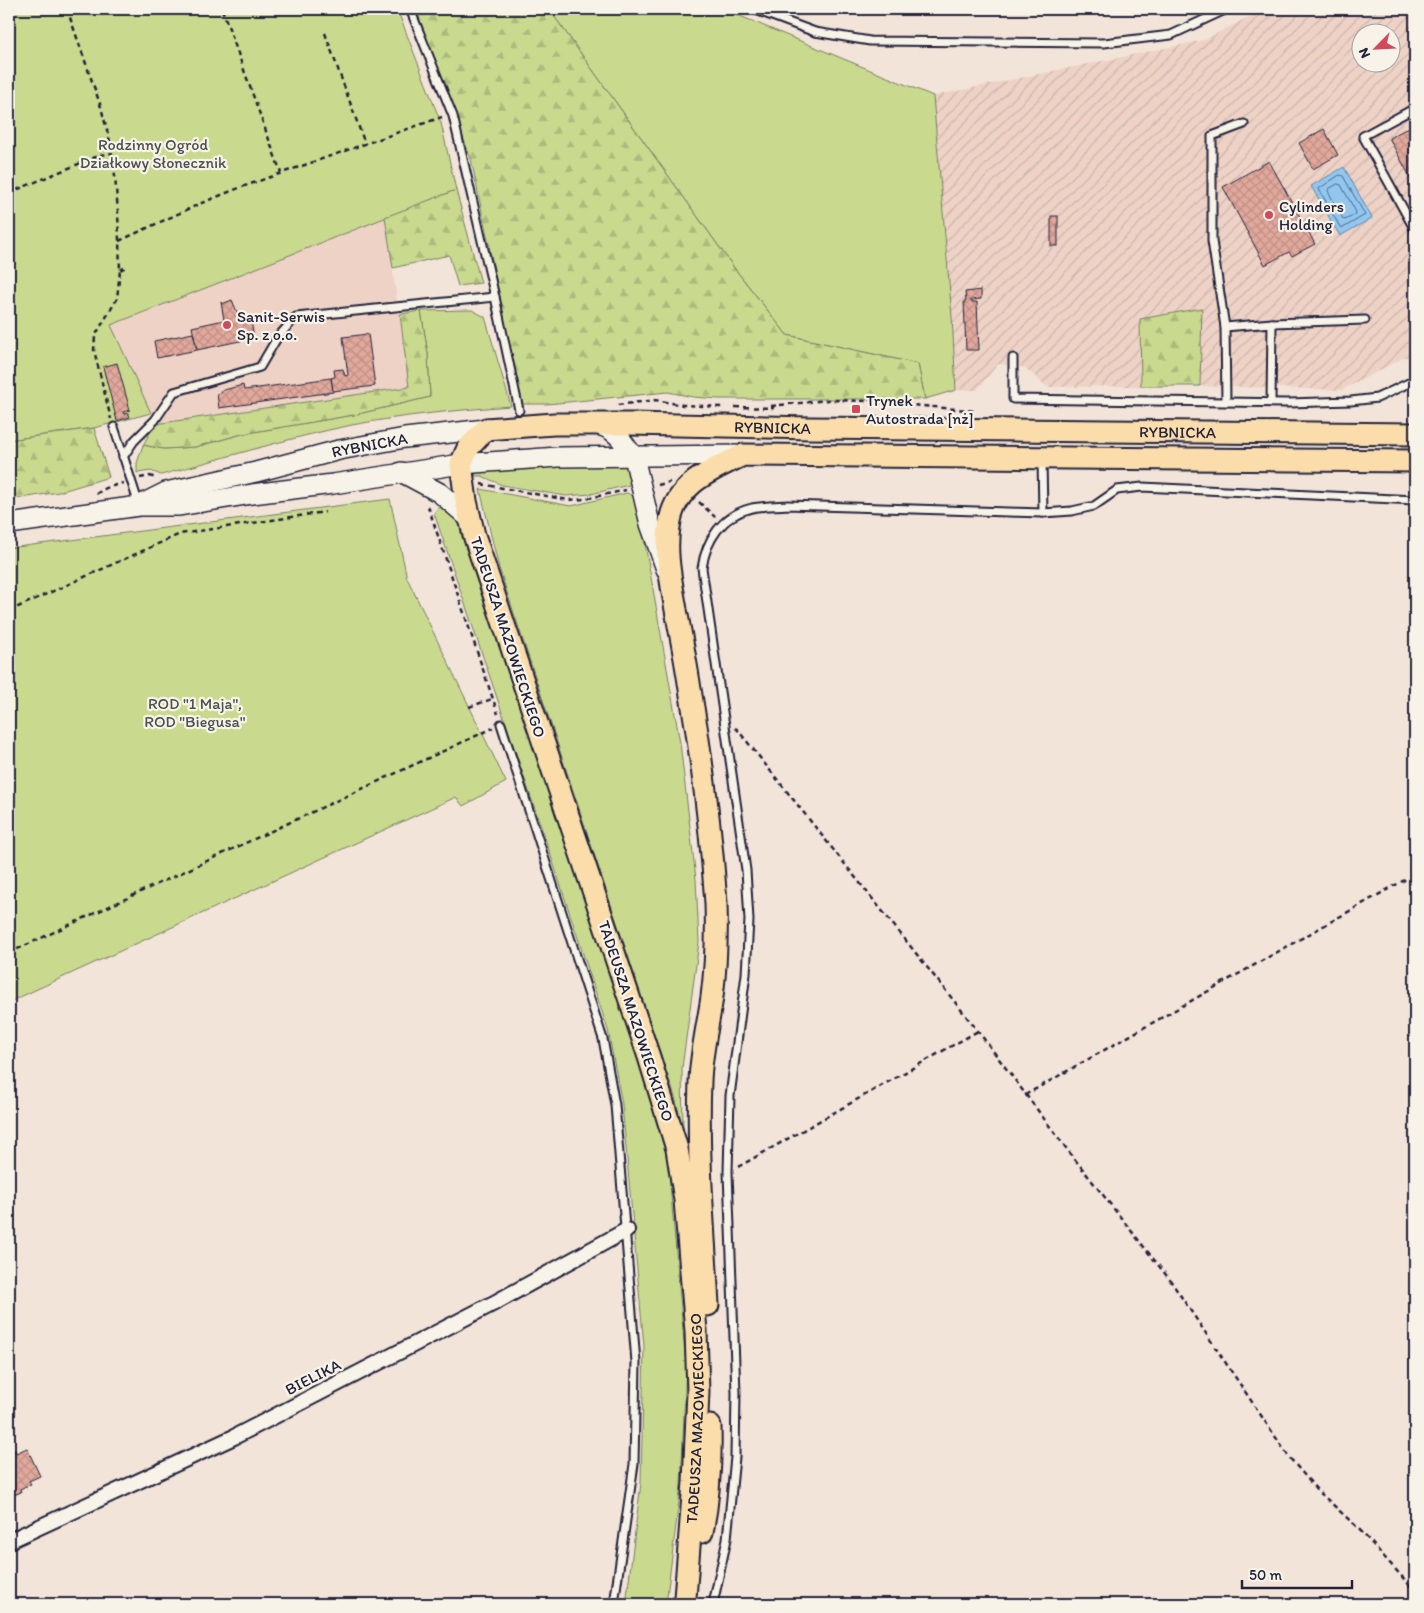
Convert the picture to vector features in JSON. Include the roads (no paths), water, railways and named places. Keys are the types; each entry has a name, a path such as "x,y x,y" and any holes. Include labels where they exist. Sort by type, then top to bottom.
{"main road":[{"name":"RYBNICKA","path":"139,506 166,492 256,472 339,450 406,438 486,429 545,425 598,424 1415,434"},
{"path":"598,424 620,438 634,457"},
{"path":"461,464 468,448 486,429"},
{"name":"RYBNICKA","path":"9,524 139,506 170,508 401,472 527,458 743,455 1415,461"},
{"path":"669,576 670,523 680,497 690,485 703,475 743,455"},
{"name":"TADEUSZA MAZOWIECKIEGO","path":"634,457 650,524 669,576 691,692 702,771 715,892 717,932 714,977 700,1079 700,1162 709,1315 711,1462 700,1543 684,1601"},
{"name":"TADEUSZA MAZOWIECKIEGO","path":"461,464 470,519 477,546 649,1057 677,1149 686,1207 696,1331 698,1392 695,1473 684,1601"},
{"path":"401,472 440,493 470,519"}],"street":[{"name":"BIELIKA","path":"9,1541 234,1437 498,1301 627,1230"}],"lane":[{"path":"410,9 451,112 495,297 519,410"},
{"path":"753,9 815,32 870,41 1104,43 1171,35 1227,9"},
{"path":"1415,108 1363,136 1415,230"},
{"path":"1226,401 1225,327 1212,241 1212,136 1244,124"},
{"path":"123,457 134,441 154,420 174,392 260,367 277,338 296,317 495,297"},
{"path":"1225,327 1365,320"},
{"path":"1271,402 1272,324"},
{"path":"1013,358 1013,399 1324,402 1377,398 1415,380"},
{"path":"114,427 139,506"},
{"path":"1042,458 1043,513"},
{"path":"713,1604 727,1540 735,1457 736,1393 728,1172 730,1096 746,974 749,920 746,870 702,568 704,552 712,537 722,524 737,514 751,508 787,505 1043,513 1072,511 1094,506 1116,490 1142,487 1415,500"},
{"path":"501,724 603,1039 615,1105 627,1230 636,1362 634,1464 614,1604"}],"water":[{"path":"1344,167 1372,218 1340,236 1311,186"}],"place":[{"name":"Cylinders Holding","path":"1269,215"},
{"name":"Sanit-Serwis Sp. z o.o.","path":"227,325"},
{"name":"Trynek Autostrada [nż]","path":"856,409"}],"park label":[{"name":"Rodzinny Ogród Działkowy Słonecznik","path":"153,153"},
{"name":"ROD \"1 Maja\", ROD \"Biegusa\"","path":"195,712"}]}
